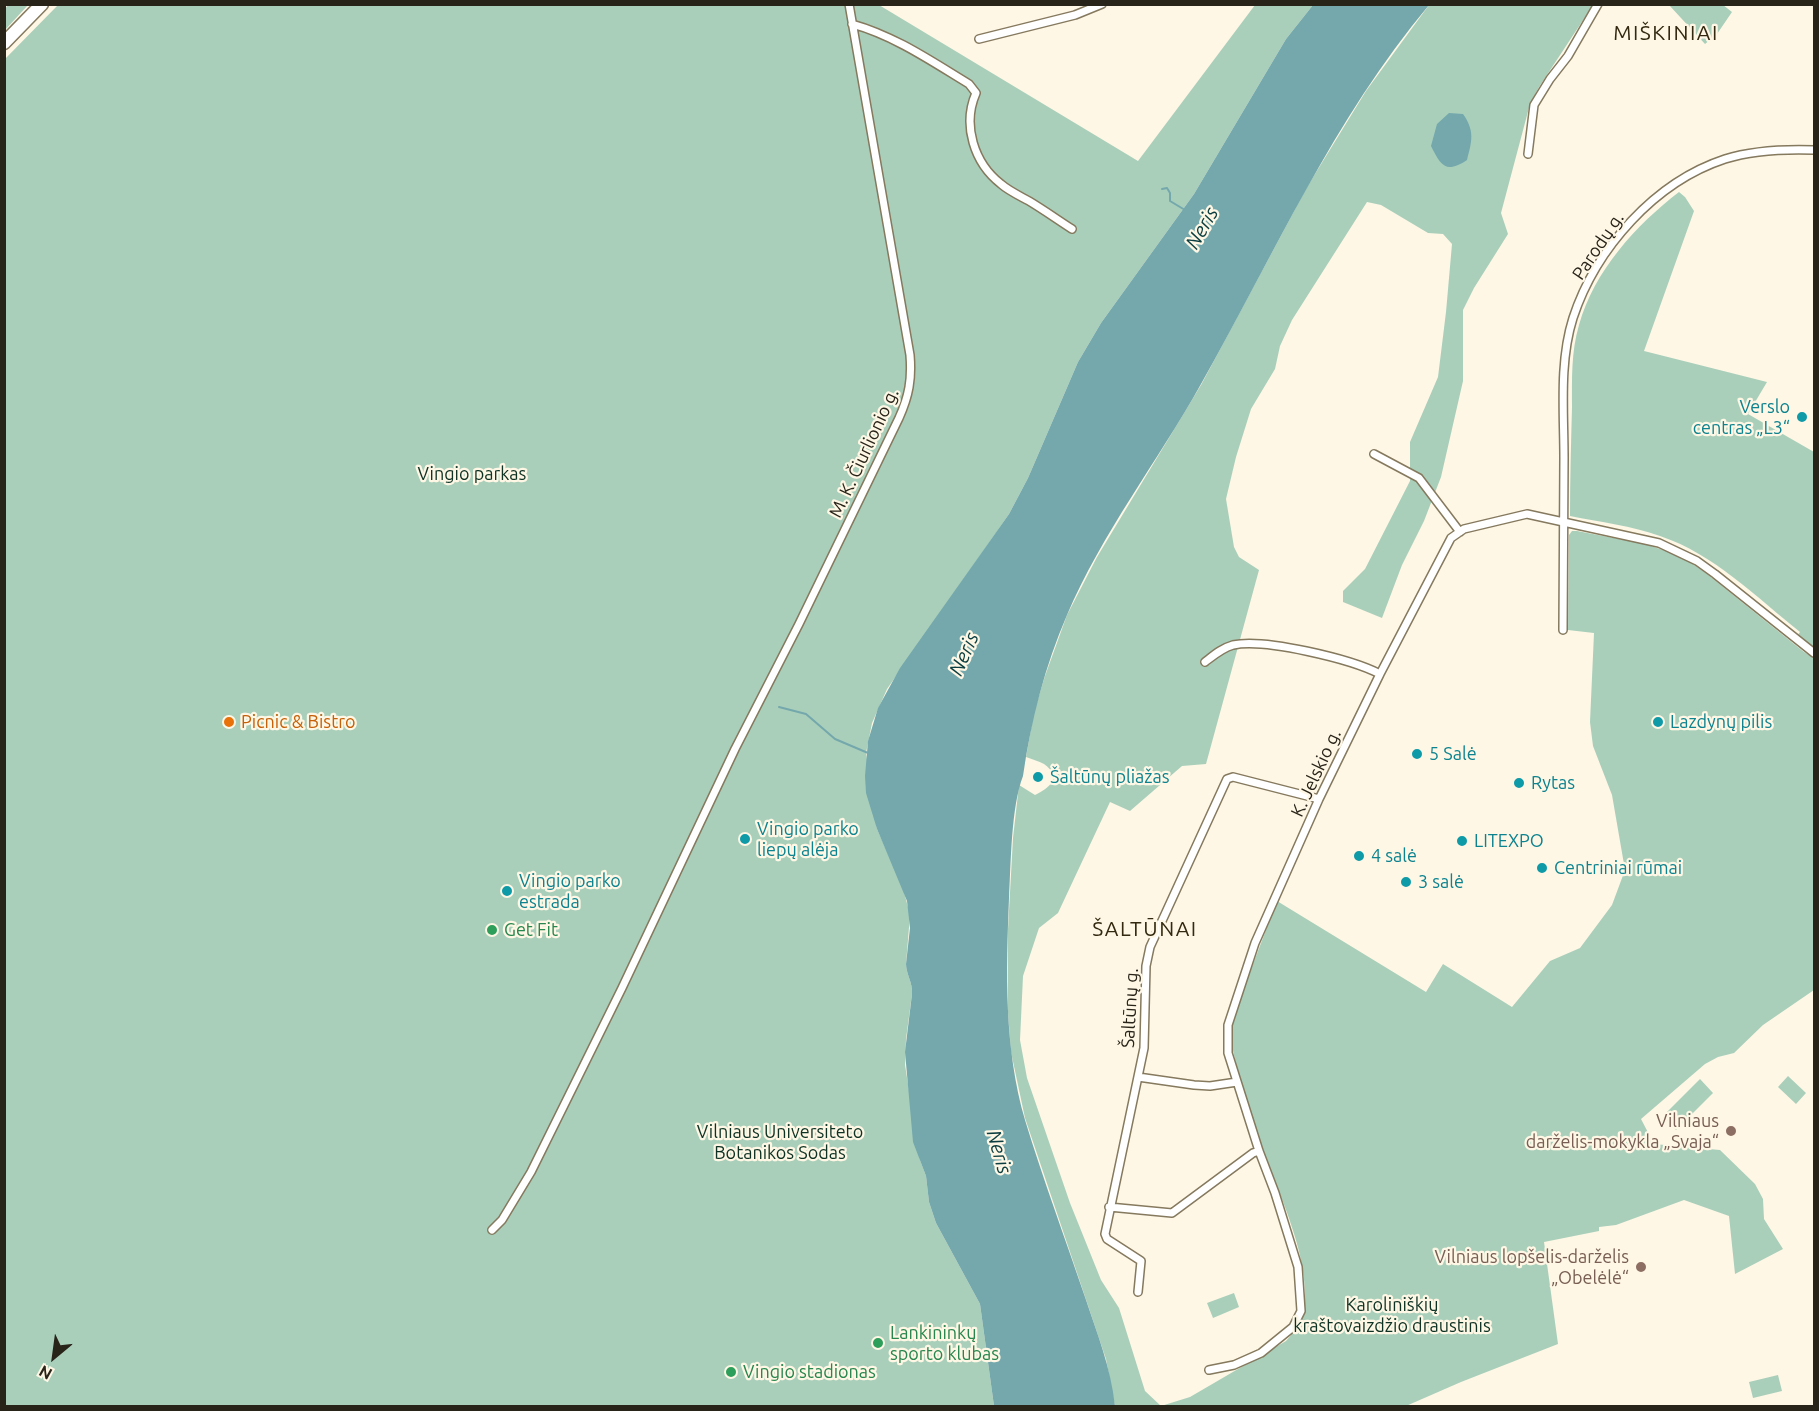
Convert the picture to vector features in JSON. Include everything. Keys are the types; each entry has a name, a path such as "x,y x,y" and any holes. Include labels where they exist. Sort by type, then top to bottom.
{"highway":[{"path":"22,24 34,4"},
{"path":"4,43 42,4"}],"street":[{"name":"M. K. Čiurlionio g.","path":"492,1230 502,1220 531,1172 622,988 735,749 795,633 899,418 911,384 910,355 849,4"},
{"path":"979,39 1075,15 1102,4"},
{"path":"1528,154 1534,105 1568,56 1598,4"},
{"path":"852,24 872,30 904,45 969,84 976,93 971,104 970,138 990,172 1001,184 1072,229"},
{"name":"Parodų g.","path":"1563,630 1564,368 1576,311 1595,271 1631,222 1645,208 1677,183 1705,167 1725,159 1760,152 1783,149 1815,150"},
{"path":"1374,454 1419,478 1460,532 1527,514 1639,537 1679,552 1715,574 1815,653"},
{"name":"K. Jelskio g.","path":"1209,1370 1234,1365 1261,1353 1293,1327 1299,1317 1298,1267 1228,1053 1228,1025 1255,943 1319,799 1447,543 1460,532"},
{"path":"1205,662 1224,648 1236,644 1257,644 1338,659 1365,666 1380,674"},
{"name":"Šaltūnų g.","path":"1138,1292 1141,1261 1105,1237 1109,1207 1144,1048 1146,966 1150,947 1227,779 1233,777 1319,799"},
{"path":"1138,1077 1194,1086 1237,1082"},
{"path":"1109,1207 1172,1213 1253,1153 1259,1151"}],"green space":[{"path":"8,5 28,5 5,30 5,9"},
{"name":"Vingio parkas","path":"58,5 879,5 1138,161 1255,5 1313,5 1286,39 1194,194 1101,323 1078,362 1028,478 1009,514 887,689 872,723 866,753 877,829 903,888 910,915 906,964 912,994 905,1065 920,1160 926,1176 929,1202 936,1223 980,1304 994,1406 5,1406 4,60"},
{"path":"1429,5 1593,5 1530,104 1501,213 1508,234 1463,310 1463,381 1441,477 1424,521 1402,565 1382,618 1343,602 1343,591 1365,569 1410,481 1410,442 1438,377 1452,244 1443,234 1428,233 1381,205 1367,202 1292,320 1280,346 1275,369 1251,409 1236,457 1226,499 1234,547 1239,557 1259,570 1206,764 1182,766 1130,811 1110,802 1058,913 1039,928 1023,976 1020,1040 1027,1078 1070,1203 1101,1280 1119,1308 1145,1391 1161,1406 1115,1406 1106,1359 1025,1118 1011,1052 1008,1012 1008,929 1013,838 1019,785 1035,795 1049,786 1053,778 1050,769 1044,764 1026,757 1034,712 1045,676 1067,615 1097,557 1201,385 1307,187 1366,91"},
{"path":"1669,5 1723,5 1732,12 1717,34 1705,44"},
{"path":"1679,192 1694,211 1644,351 1767,382 1748,414 1814,452 1814,648 1797,636 1800,632 1751,591 1716,565 1680,544 1627,527 1570,516 1572,366 1579,325 1595,286 1618,251 1647,219"},
{"name":"Karoliniškių kraštovaizdžio draustinis","path":"1572,531 1577,531 1645,544 1690,562 1814,658 1814,990 1763,1025 1734,1053 1718,1057 1705,1064 1641,1119 1654,1144 1720,1150 1755,1184 1763,1199 1764,1219 1783,1249 1735,1274 1729,1216 1684,1200 1616,1225 1599,1227 1599,1231 1544,1242 1558,1344 1406,1406 1161,1406 1190,1397 1286,1341 1294,1332 1303,1314 1305,1293 1298,1249 1250,1114 1230,1037 1231,1022 1277,901 1426,992 1443,964 1512,1007 1550,961 1580,948 1612,905 1625,870 1612,795 1593,746 1590,722 1594,633 1568,630 1569,535"},
{"path":"1788,1076 1806,1093 1796,1104 1778,1087"},
{"path":"1700,1079 1713,1093 1676,1130 1663,1116"},
{"path":"1234,1293 1239,1307 1213,1318 1207,1303"},
{"path":"1778,1375 1782,1391 1753,1398 1749,1382"}],"water":[{"name":"Neris","path":"1313,5 1429,5 1395,48 1334,141 1201,384 1113,526 1081,585 1059,634 1046,674 1030,734 1016,803 1011,852 1007,954 1008,1010 1013,1065 1025,1120 1103,1351 1115,1406 994,1406 980,1304 936,1223 929,1202 926,1176 913,1142 905,1052 912,994 906,964 910,928 907,901 877,829 866,793 868,741 878,708 900,668 1009,514 1028,478 1078,362 1101,323 1194,194 1286,39"},
{"path":"1449,113 1463,114 1471,131 1467,160 1454,167 1441,163 1431,146 1437,124"}],"waterway":[{"path":"1162,189 1167,188 1170,201 1185,210"},
{"path":"779,707 806,714 835,739 868,753"}],"place":[{"name":"Verslo centras „L3“","path":"1802,417"},
{"name":"Picnic & Bistro","path":"229,722"},
{"name":"Lazdynų pilis","path":"1658,722"},
{"name":"5 Salė","path":"1417,754"},
{"name":"Šaltūnų pliažas","path":"1038,777"},
{"name":"Rytas","path":"1519,783"},
{"name":"Vingio parko liepų alėja","path":"745,839"},
{"name":"LITEXPO","path":"1462,841"},
{"name":"4 salė","path":"1359,856"},
{"name":"Centriniai rūmai","path":"1542,868"},
{"name":"3 salė","path":"1406,882"},
{"name":"Vingio parko estrada","path":"507,891"},
{"name":"Get Fit","path":"492,930"},
{"name":"Vilniaus darželis-mokykla „Svaja“","path":"1731,1131"},
{"name":"Vilniaus lopšelis-darželis „Obelėlė“","path":"1641,1267"},
{"name":"Lankininkų sporto klubas","path":"878,1343"},
{"name":"Vingio stadionas","path":"731,1372"}],"district":[{"name":"MIŠKINIAI","path":"1666,33"},
{"name":"ŠALTŪNAI","path":"1145,929"}],"park label":[{"name":"Vilniaus Universiteto Botanikos Sodas","path":"780,1142"}]}
